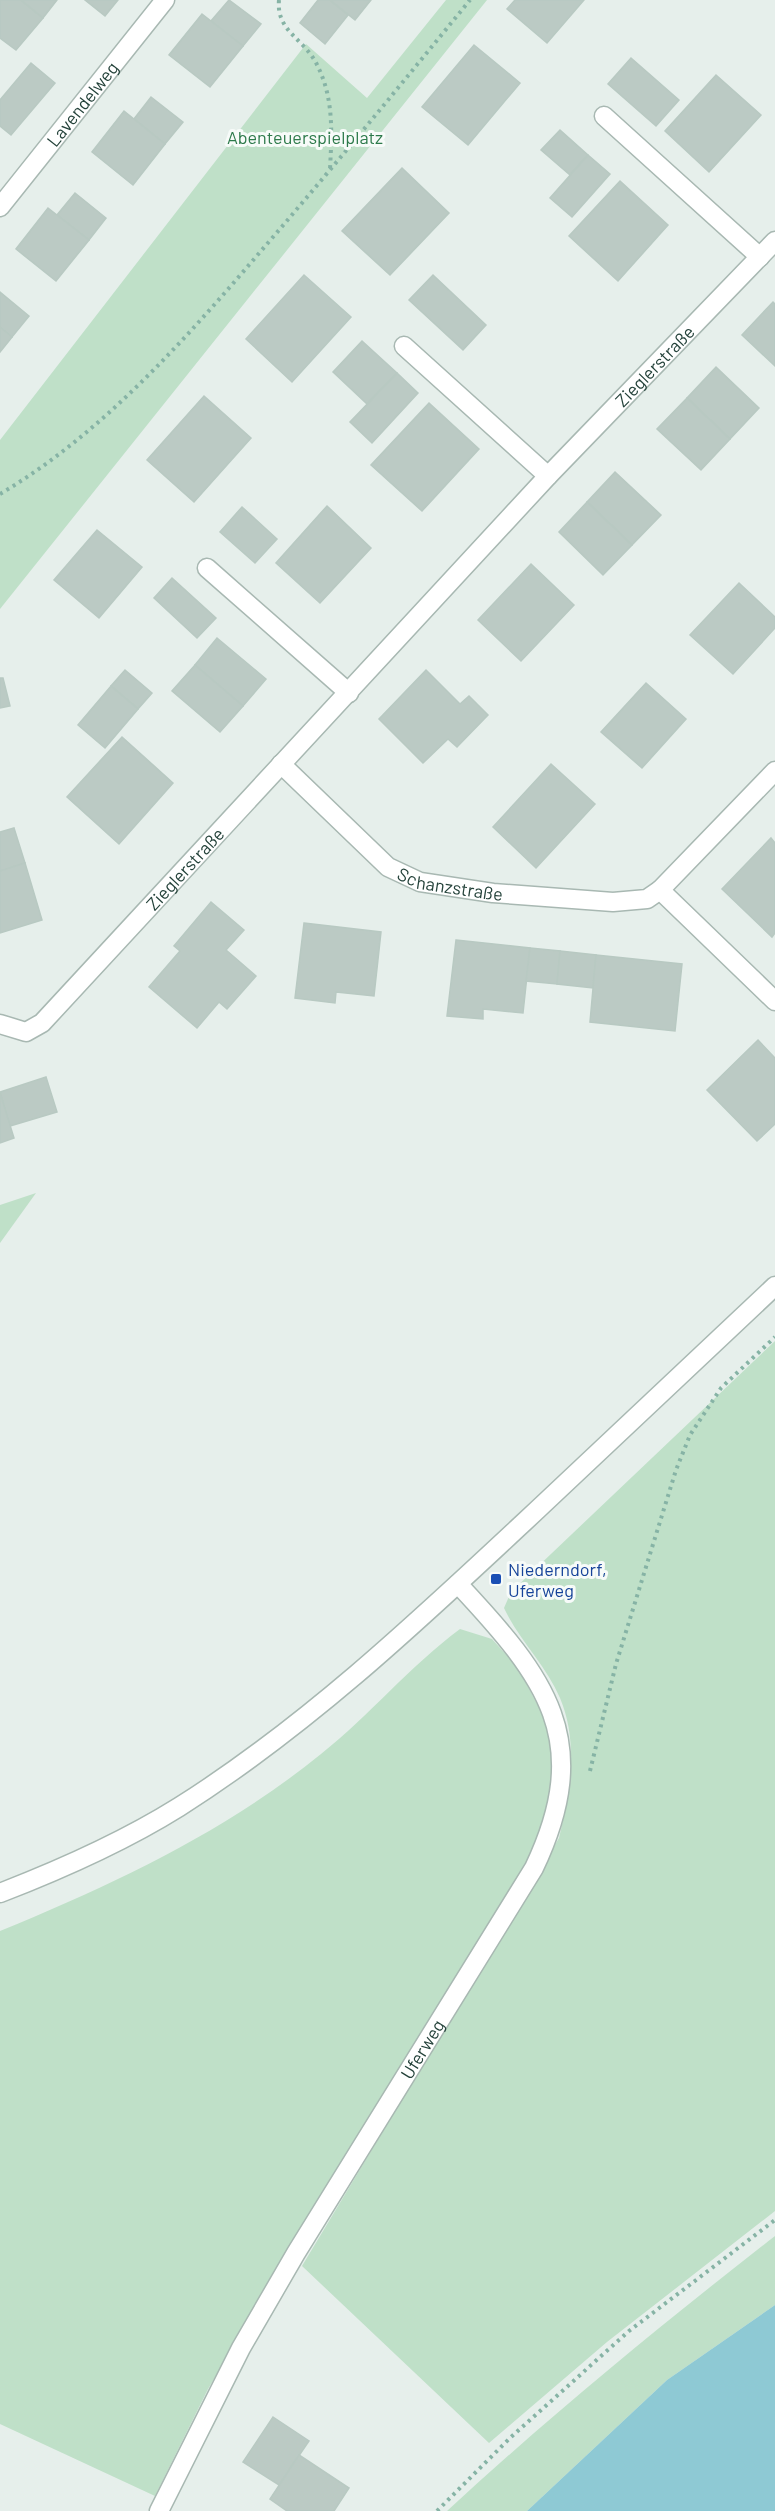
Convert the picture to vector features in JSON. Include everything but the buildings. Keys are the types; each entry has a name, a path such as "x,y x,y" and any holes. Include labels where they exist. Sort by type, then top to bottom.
{"street":[{"name":"Lavendelweg","path":"0,207 165,0"},
{"path":"604,116 760,257"},
{"name":"Zieglerstraße","path":"8,1027 26,1032 42,1023 548,476 775,241"},
{"path":"404,346 548,476"},
{"path":"207,568 349,693"},
{"name":"Schanzstraße","path":"281,764 388,867 420,882 493,893 613,902 647,899 660,890 775,771"},
{"path":"660,890 775,1001"},
{"path":"0,1893 100,1851 178,1808 313,1712 458,1584 775,1286"},
{"name":"Uferweg","path":"159,2511 240,2348 296,2253 534,1868 556,1817 561,1773 554,1715 545,1695 518,1654 458,1584"}],"path":[{"path":"279,0 280,20 315,60 328,93 333,121 330,170"},
{"path":"0,494 77,439 145,378 216,303 330,170 470,0"},
{"path":"588,1778 616,1664 676,1470 690,1436 721,1388 775,1337"},
{"path":"437,2511 510,2438 629,2331 775,2220"}],"green space":[{"name":"Abenteuerspielplatz","path":"446,0 487,0 0,609 0,440 306,44 367,98"},
{"path":"36,1193 0,1243 0,1205"},
{"path":"775,1341 775,2211 607,2342 489,2443 302,2266 559,1838 571,1768 566,1715 554,1686 504,1608 511,1592"},
{"path":"460,1629 492,1639 518,1668 546,1721 554,1773 548,1815 530,1859 286,2256 208,2389 155,2496 0,2424 0,1931 126,1875 207,1832 246,1808 339,1739 424,1659"},
{"path":"775,2236 775,2305 667,2380 527,2511 447,2511 608,2370"}],"water":[{"path":"775,2305 775,2511 527,2511 667,2380"}],"place":[{"name":"Niederndorf, Uferweg","path":"496,1579"}]}
